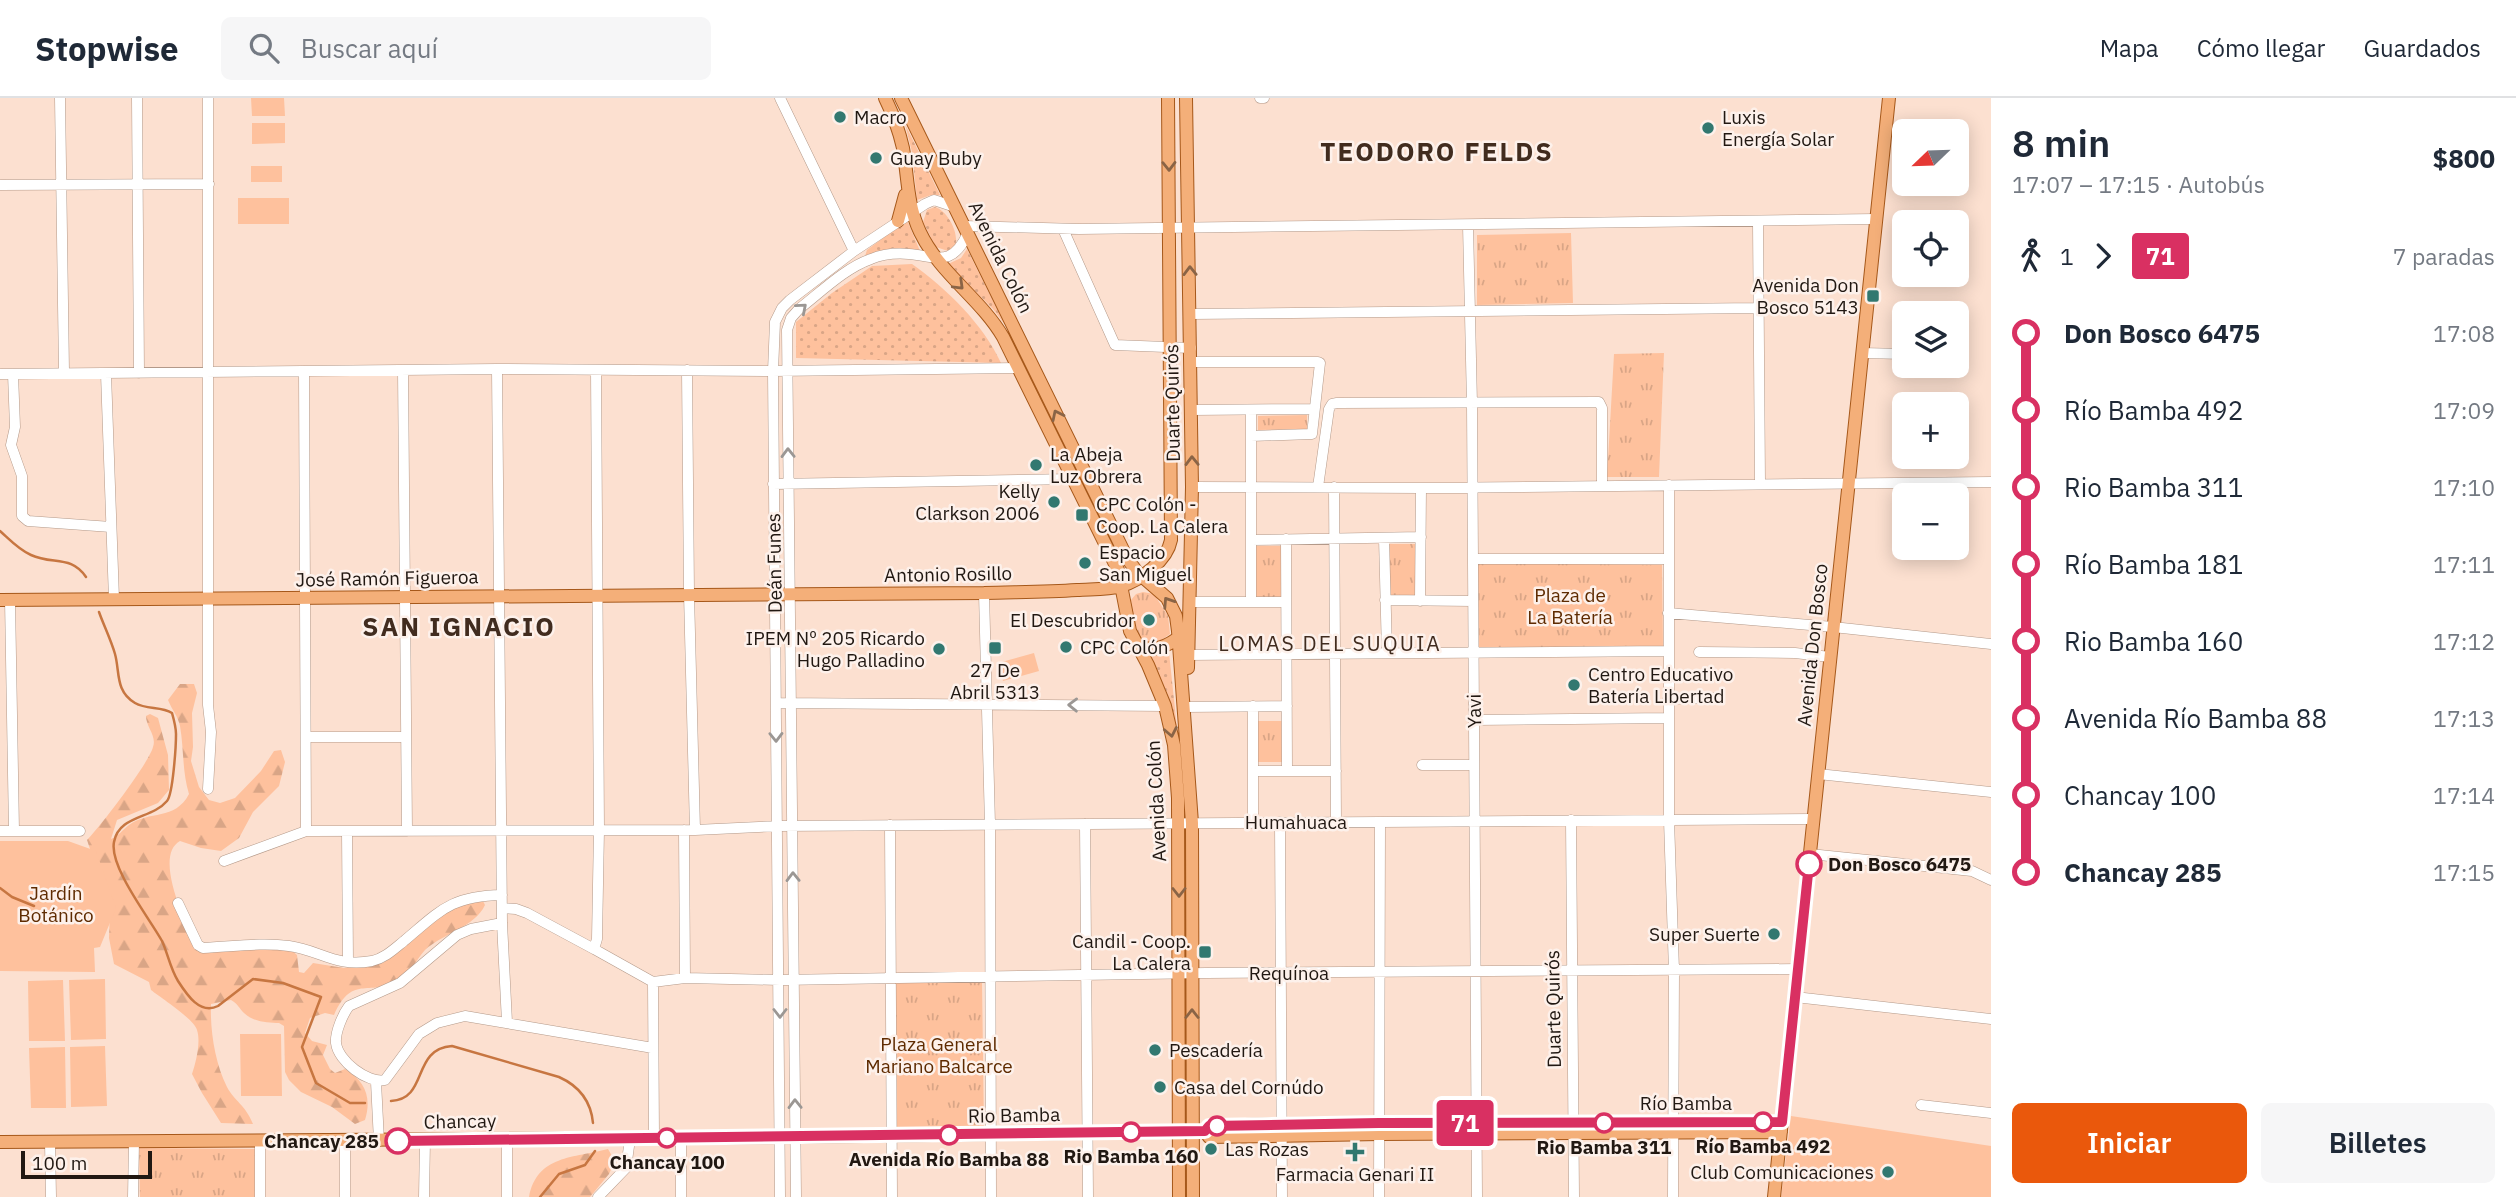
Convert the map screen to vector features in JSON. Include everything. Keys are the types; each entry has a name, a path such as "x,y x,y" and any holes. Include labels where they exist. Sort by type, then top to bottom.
{"main road":[{"name":"Avenida Colón","path":"885,98 900,135 912,212 919,230 935,258 988,316 1018,368 1118,570 1126,619 1166,706 1185,823"},
{"name":"Avenida Colón","path":"901,98 1123,551 1141,576 1160,590 1176,616 1185,707 1186,974 1193,1197"},
{"name":"Duarte Quirós","path":"1122,586 1141,576 1163,557 1171,540 1168,98"},
{"name":"Duarte Quirós","path":"1185,707 1191,603 1192,487 1186,98"},
{"name":"Avenida Don Bosco","path":"1774,1197 1889,98"},
{"path":"898,221 902,214 907,185"},
{"name":"Antonio Rosillo","path":"775,595 1070,591 1122,586"},
{"name":"José Ramón Figueroa","path":"5,600 775,595"},
{"path":"1138,646 1158,649 1179,638 1189,628"},
{"name":"Río Bamba","path":"1192,1131 1209,1137 1282,1130 1379,1128 1781,1127"},
{"name":"Avenida Colón","path":"1179,1197 1192,1131"},
{"name":"Rio Bamba","path":"795,1137 1192,1131"},
{"name":"Chancay","path":"0,1142 795,1137"}],"street":[{"path":"60,98 64,373"},
{"path":"137,98 139,373"},
{"path":"208,98 208,705 212,732 208,789"},
{"path":"780,98 854,251"},
{"path":"0,185 209,184"},
{"name":"Deán Funes","path":"780,1197 780,980 772,484 775,322 782,308 854,251 912,212 934,200 955,207"},
{"path":"935,258 947,258 957,252 966,230 1876,219"},
{"path":"1758,222 1760,483"},
{"name":"Yavi","path":"1468,225 1473,487 1477,1197"},
{"path":"1063,229 1115,345 1191,348"},
{"name":"Deán Funes","path":"796,1197 787,330 799,309 871,259 901,254 935,258"},
{"path":"1191,313 1758,308"},
{"path":"1862,353 1892,354"},
{"path":"1191,362 1320,363 1311,435 1251,436"},
{"path":"0,374 1018,368"},
{"path":"497,369 502,923 508,1021"},
{"path":"402,370 407,831"},
{"path":"594,949 597,939 599,830 596,370"},
{"path":"685,978 690,830 687,370"},
{"path":"224,861 306,831 304,371"},
{"path":"13,374 15,427 6,445 22,476 21,510 24,519 111,527"},
{"path":"106,374 114,599"},
{"path":"1318,487 1329,409 1332,404 1599,402 1602,408 1602,486"},
{"path":"1192,410 1314,409"},
{"path":"1251,410 1251,602"},
{"path":"772,484 1073,479"},
{"path":"1192,487 1421,488 1991,482"},
{"path":"1669,485 1668,718 1674,971 1674,1197"},
{"path":"1334,487 1336,822"},
{"path":"1420,601 1421,488"},
{"path":"1251,540 1421,537"},
{"path":"1384,538 1387,653"},
{"path":"1286,539 1287,771"},
{"path":"1473,559 1668,559"},
{"path":"984,593 990,825 991,1197"},
{"path":"5,600 13,831"},
{"path":"1385,600 1473,601"},
{"path":"1191,603 1286,602"},
{"path":"1668,613 1991,644"},
{"path":"1179,638 1188,655 1668,651"},
{"path":"1699,652 1796,653 1830,657"},
{"path":"1668,699 1717,698"},
{"path":"776,703 1166,706"},
{"path":"1253,706 1253,823"},
{"path":"1185,707 1287,706"},
{"path":"1474,720 1668,718"},
{"path":"306,737 406,737"},
{"path":"1422,765 1474,765"},
{"path":"1253,771 1336,771"},
{"path":"1818,775 1991,792"},
{"name":"Humahuaca","path":"306,831 1813,819"},
{"name":"Duarte Quirós","path":"1571,820 1574,1197"},
{"path":"1379,1197 1380,821"},
{"path":"1280,822 1282,1197"},
{"path":"1085,824 1088,1197"},
{"path":"890,825 892,1197"},
{"path":"0,831 80,831"},
{"path":"347,831 348,962"},
{"path":"1810,854 1972,871 1991,880"},
{"path":"178,904 198,945 203,948 290,946 332,961 348,962 381,958 443,908 457,901 477,896 502,895"},
{"path":"502,908 527,913 653,982 654,1138"},
{"path":"502,923 471,929 457,935 400,983 349,1006 344,1011 336,1038 339,1051 346,1061 366,1079 376,1082 385,1080 419,1034 437,1023 465,1016 508,1021 653,1048"},
{"name":"Requínoa","path":"653,982 685,978 780,980 1798,969"},
{"path":"1795,997 1991,1019"},
{"path":"376,1082 379,1141"},
{"path":"1921,1105 1991,1113"},
{"path":"681,1138 681,1197"},
{"path":"598,1197 626,1168 630,1139"},
{"path":"424,1197 425,1140"},
{"path":"507,1140 507,1197"},
{"path":"133,1197 134,1141"},
{"path":"345,1141 345,1197"},
{"path":"50,1142 51,1197"},
{"path":"260,1142 260,1197"}],"green space":[{"path":"251,98 284,98 285,116 252,116"},
{"path":"252,123 285,123 285,143 252,144"},
{"path":"905,124 940,195 917,200 912,152"},
{"path":"251,166 282,166 282,182 251,182"},
{"path":"238,198 289,198 289,224 238,224"},
{"path":"935,207 948,218 956,236 955,247 948,251 936,247 923,222 927,210"},
{"path":"907,220 920,251 893,248 865,256 867,250"},
{"path":"1571,233 1573,303 1477,305 1477,235"},
{"path":"967,249 1005,325 993,309 948,264 961,258"},
{"path":"912,264 963,308 1001,363 796,358 796,322 872,266"},
{"path":"1664,353 1659,477 1607,477 1614,354"},
{"path":"1307,415 1307,429 1258,430 1258,416"},
{"path":"1389,544 1417,544 1417,596 1389,596"},
{"path":"1255,546 1283,546 1284,597 1256,598"},
{"name":"Plaza de La Batería","path":"1478,563 1662,565 1663,648 1478,647"},
{"path":"1136,594 1154,594 1168,616 1170,634 1157,643 1140,641 1132,622 1131,600"},
{"path":"1169,652 1180,757 1168,695 1150,656"},
{"path":"1034,653 1039,671 1003,681 998,663"},
{"path":"180,684 194,684 197,693 192,713 191,761 199,787 209,800 220,803 235,798 261,771 274,751 281,750 285,762 279,786 253,812 239,838 221,851 180,841 173,849 170,860 174,890 195,944 290,949 297,955 299,972 304,973 313,963 344,968 383,963 452,906 483,901 485,905 466,925 425,950 400,979 390,985 356,990 348,994 334,1015 325,1013 310,1018 305,1033 312,1041 327,1045 323,1055 330,1069 335,1073 345,1069 362,1084 368,1104 365,1120 355,1124 332,1107 301,1092 285,1072 284,1026 252,1018 231,1000 211,1004 214,1047 227,1087 253,1124 221,1123 192,1074 198,1046 195,1025 151,990 149,982 114,964 109,938 110,909 87,840 123,795 150,755 154,743 146,716 150,714 158,718 168,755 169,790 158,803 117,820 111,839 137,820 177,808 189,794 180,726 168,700"},
{"path":"1258,721 1282,721 1282,762 1258,762"},
{"name":"Jardín Botánico","path":"0,841 68,841 96,851 116,908 100,947 94,948 95,972 0,971"},
{"path":"105,979 106,1039 71,1040 69,980"},
{"path":"63,980 65,1041 29,1041 28,981"},
{"name":"Plaza General Mariano Balcarce","path":"982,981 984,1129 897,1130 895,982"},
{"path":"240,1034 281,1034 282,1096 241,1096"},
{"path":"105,1046 107,1106 71,1107 70,1047"},
{"path":"65,1047 66,1108 31,1108 29,1048"},
{"name":"Club Comunicaciones","path":"1791,1116 1991,1146 1991,1197 1781,1197"},
{"path":"139,1148 257,1149 257,1197 140,1197"},
{"path":"608,1149 615,1161 609,1174 590,1197 529,1197 533,1183 549,1166 570,1157"}],"waterway":[{"path":"0,531 27,553 68,563 86,577"},
{"path":"99,612 113,649 124,693 135,703 172,713 175,724 174,769 167,801 161,807 122,827 114,842 114,853 124,879 162,941 175,976 190,997 205,1008 218,1006 253,979 283,983 321,997 302,1047 316,1083 350,1103 365,1103"},
{"path":"0,888 12,897 34,906"},
{"path":"391,1101 403,1098 411,1092 431,1056 439,1049 452,1046 559,1077 578,1090 587,1102 593,1123"},
{"path":"540,1197 559,1174 585,1165 595,1151"}],"bus line":[{"name":"71","path":"398,1141 992,1135 1205,1131 1209,1126 1379,1123 1782,1122 1809,864"}],"place":[{"name":"Macro","path":"840,117"},
{"name":"Luxis Energía Solar","path":"1708,128"},
{"name":"Guay Buby","path":"876,158"},
{"name":"Avenida Don Bosco 5143","path":"1873,296"},
{"name":"La Abeja Luz Obrera","path":"1036,465"},
{"name":"Kelly Clarkson 2006","path":"1054,502"},
{"name":"CPC Colón - Coop. La Calera","path":"1082,515"},
{"name":"Espacio San Miguel","path":"1085,563"},
{"name":"El Descubridor","path":"1149,620"},
{"name":"CPC Colón","path":"1066,647"},
{"name":"27 De Abril 5313","path":"995,648"},
{"name":"IPEM Nº 205 Ricardo Hugo Palladino","path":"939,649"},
{"name":"Centro Educativo Batería Libertad","path":"1574,685"},
{"name":"Don Bosco 6475","path":"1809,864"},
{"name":"Super Suerte","path":"1774,934"},
{"name":"Candil - Coop. La Calera","path":"1205,952"},
{"name":"Pescadería","path":"1155,1050"},
{"name":"Casa del Cornúdo","path":"1160,1087"},
{"name":"Río Bamba 492","path":"1763,1122"},
{"name":"Rio Bamba 311","path":"1604,1123"},
{"name":"Rio Bamba 160","path":"1131,1132"},
{"name":"Avenida Río Bamba 88","path":"949,1135"},
{"name":"Chancay 100","path":"667,1138"},
{"name":"Chancay 285","path":"398,1141"},
{"name":"Las Rozas","path":"1211,1149"},
{"name":"Farmacia Genari II","path":"1355,1152"},
{"name":"Club Comunicaciones","path":"1888,1172"}],"district":[{"name":"TEODORO FELDS","path":"1437,151"},
{"name":"SAN IGNACIO","path":"459,626"},
{"name":"LOMAS DEL SUQUIA","path":"1330,643"}]}
